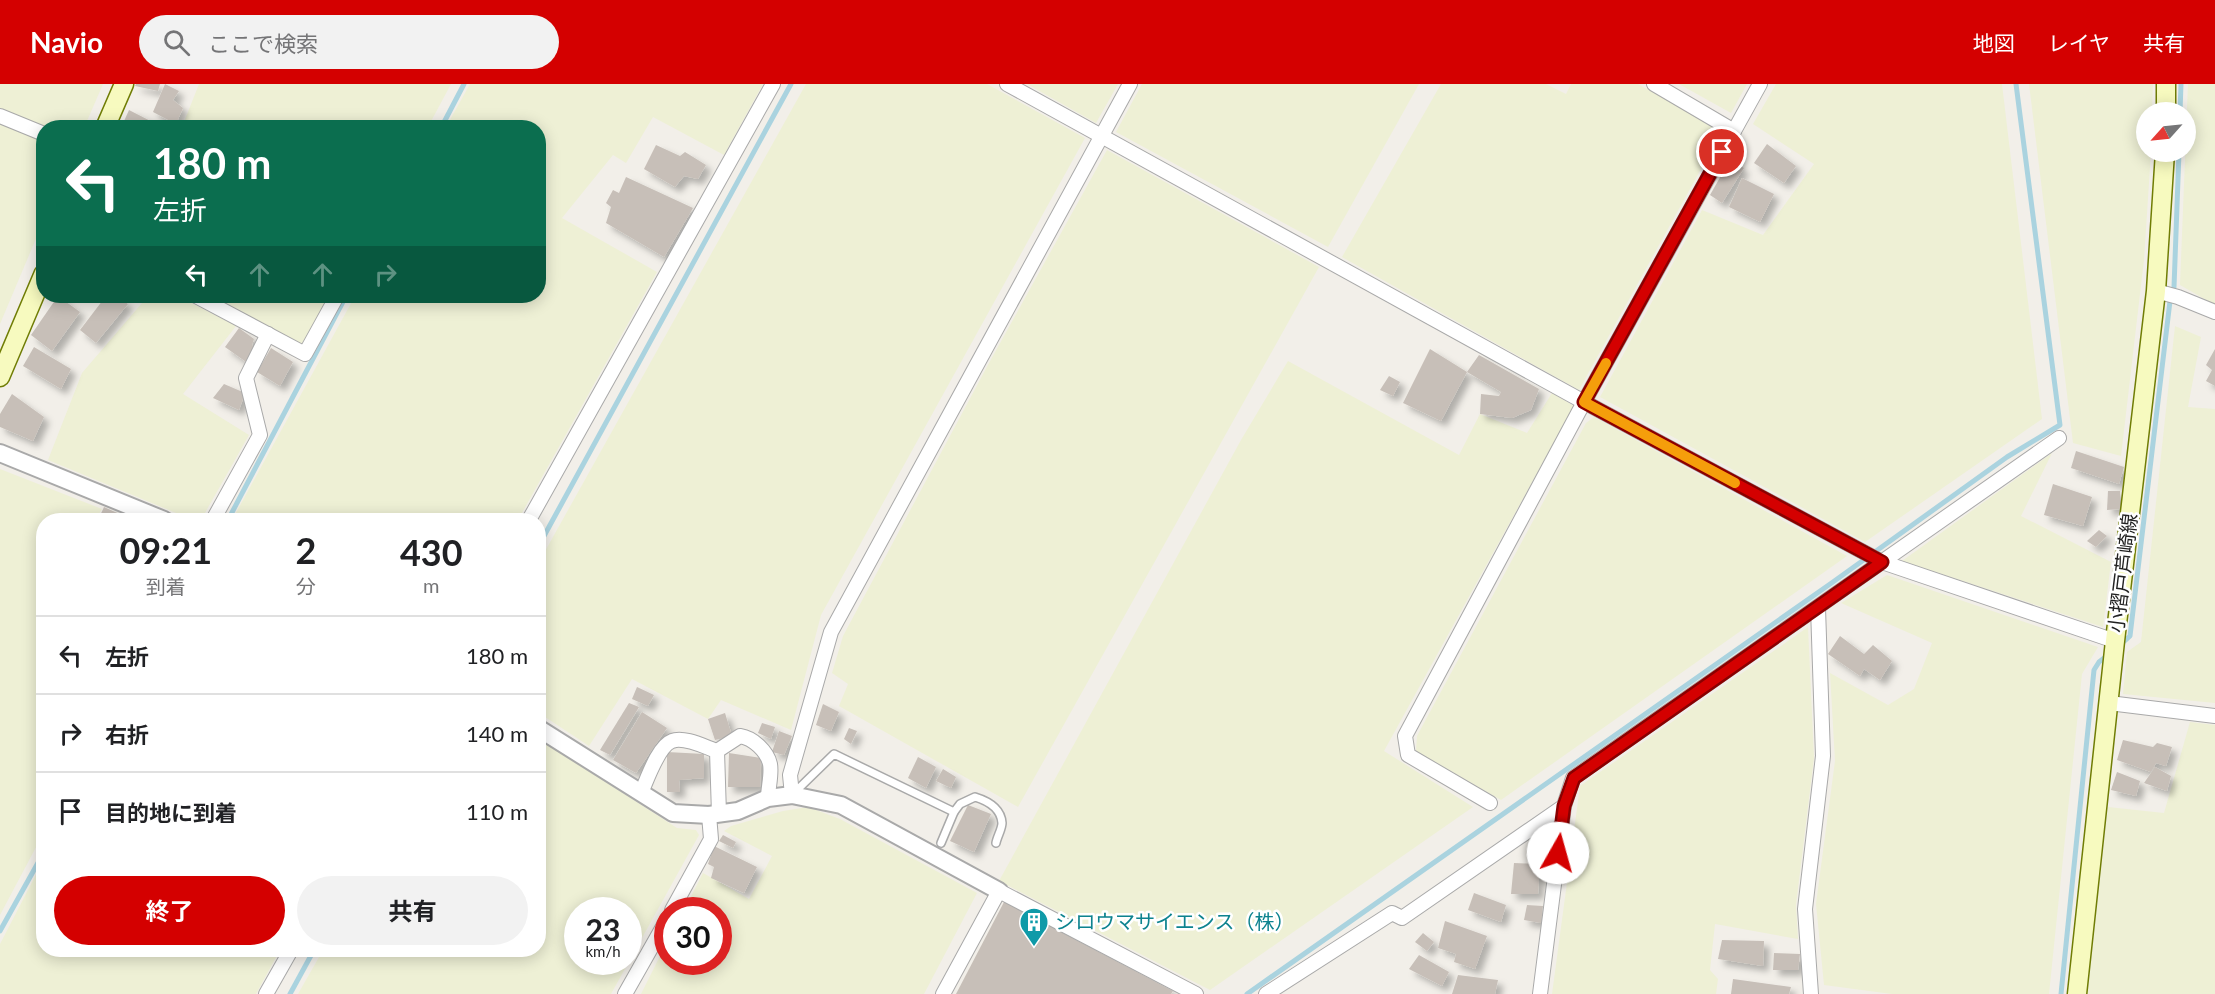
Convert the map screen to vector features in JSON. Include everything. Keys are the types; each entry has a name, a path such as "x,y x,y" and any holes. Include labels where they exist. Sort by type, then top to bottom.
{"main road":[{"path":"108,120 124,84"},
{"path":"2166,84 2166,102"},
{"name":"小摺戸芦崎線","path":"2077,994 2156,291 2164,162"},
{"path":"0,377 36,291"}],"street":[{"path":"533,513 773,84"},
{"path":"1007,84 1584,402 1882,562 2115,641"},
{"path":"792,795 790,775 831,632 1130,84"},
{"path":"1654,84 1734,131"},
{"path":"1490,803 1408,755 1405,736 1584,402 1760,84"},
{"path":"0,116 36,131"},
{"path":"2156,291 2215,312"},
{"path":"209,303 305,354 333,303"},
{"path":"217,513 260,435 246,378 268,334"},
{"path":"1540,994 1564,806 1574,778 2059,438"},
{"path":"0,453 147,513"},
{"path":"1811,994 1805,909 1823,756 1818,608"},
{"path":"2109,703 2215,716"},
{"path":"546,733 673,813 738,812 768,798 792,795 841,805 1196,994"},
{"path":"641,793 662,748 672,741 684,741 717,751 740,736 748,737 760,747 770,764 768,798"},
{"path":"679,897 711,839 717,751"},
{"path":"1266,994 1392,913 1402,918 1564,806"},
{"path":"943,994 999,891"},
{"path":"625,994 654,943"},
{"path":"266,994 287,957"}],"lane":[{"path":"792,795 834,754 954,812"},
{"path":"941,843 954,812 960,804 975,797 988,801 996,808 1002,823 996,843"}],"green space":[{"path":"0,84 103,84 87,120 36,120 36,123 0,108"},
{"path":"199,84 451,84 432,120 185,120"},
{"path":"470,84 763,84 724,155 653,117 626,163 613,155 562,218 657,272 522,513 236,513 351,303 546,303 546,120 450,120"},
{"path":"806,84 987,84 1085,138 821,615 791,730 721,700 708,719 632,679 589,746 546,718 546,549"},
{"path":"1027,84 1118,84 1096,123"},
{"path":"1142,84 1419,84 1328,247 1116,132"},
{"path":"1441,84 1546,84 1566,94 1571,84 1638,84 1722,131 1579,390 1342,257"},
{"path":"1679,84 1747,84 1731,113"},
{"path":"1776,84 2002,84 2042,419 1865,542 1600,397 1702,210 1763,235 1814,164 1753,124"},
{"path":"2029,84 2153,84 2152,102 2136,102 2136,162 2150,162 2144,260 2121,456 2073,443"},
{"path":"2188,84 2215,84 2215,305 2180,285 2185,162 2196,162 2196,102 2187,102"},
{"path":"0,123 36,138 36,239 0,324"},
{"path":"1107,150 1319,267 1018,807 839,706 848,684 832,673 843,636 989,363"},
{"path":"142,303 192,303 236,326 183,394 249,435 205,513 176,513 48,460 82,373"},
{"path":"227,303 325,303 302,345"},
{"path":"2175,326 2201,337 2188,407 2215,409 2215,703 2123,694 2127,652 2141,642"},
{"path":"1288,361 1459,455 1480,414 1527,433 1552,393 1574,406 1384,751 1473,807 1210,990 999,881 1241,440"},
{"path":"1594,417 1847,556 1501,800 1416,751 1417,736 1586,423"},
{"path":"2052,453 2021,516 2111,562 2103,627 1902,561"},
{"path":"0,469 102,509 99,513 36,513 36,847 0,915"},
{"path":"1887,575 2098,647 2082,674 2049,994 1892,994 1824,985 1816,904 1835,761 1830,673 1888,705 1914,689 1932,643 1841,603"},
{"path":"1808,627 1814,758 1796,905 1798,939 1715,924 1710,970 1718,979 1716,994 1552,994 1580,786"},
{"path":"2190,722 2215,725 2215,994 2087,994 2108,807 2164,813"},
{"path":"546,744 677,828 696,830 699,835 665,897 654,897 654,916 642,938 642,897 564,897 564,975 622,975 611,994 298,994 319,957 546,957"},
{"path":"808,807 840,819 977,893 924,994 641,994 654,968 654,975 732,975 732,897 691,897 703,873 749,899 772,856 724,831 731,826 783,811"},
{"path":"36,875 36,957 276,957 256,994 0,994 0,944"}],"building":[{"path":"136,84 160,84 158,91 135,86"},
{"path":"165,84 179,91 173,100 183,108 178,120 168,120 153,112"},
{"path":"129,110 148,120 125,120"},
{"path":"1767,144 1796,166 1784,183 1754,163"},
{"path":"656,145 680,156 685,152 706,165 698,179 684,176 675,187 644,169"},
{"path":"1730,160 1744,168 1722,203 1710,195"},
{"path":"626,177 693,208 664,257 606,223 611,207 606,203 613,190 619,193"},
{"path":"1742,178 1774,194 1760,222 1729,207"},
{"path":"53,303 68,303 80,312 52,351 31,335"},
{"path":"101,303 128,304 96,343 80,330"},
{"path":"239,328 254,339 252,345 257,350 249,364 225,347"},
{"path":"34,347 71,369 61,389 23,366"},
{"path":"271,348 293,362 280,386 257,372"},
{"path":"1430,349 1467,372 1441,421 1403,403"},
{"path":"2215,349 2215,386 2206,381 2212,370 2206,365"},
{"path":"1479,355 1539,389 1531,410 1512,418 1480,414 1481,394 1499,396 1501,392 1467,372"},
{"path":"1389,376 1400,382 1393,396 1380,390"},
{"path":"224,384 245,393 239,410 213,398"},
{"path":"12,394 44,417 33,441 0,427 0,414"},
{"path":"2076,451 2124,467 2119,484 2071,468"},
{"path":"2053,484 2092,497 2083,526 2044,515"},
{"path":"2108,491 2120,491 2120,509 2107,510"},
{"path":"104,507 117,513 101,513"},
{"path":"2099,530 2107,536 2096,547 2087,541"},
{"path":"1840,636 1864,654 1873,645 1892,661 1880,680 1864,669 1860,676 1828,654"},
{"path":"637,687 654,695 648,706 632,699"},
{"path":"629,703 639,707 610,755 600,750"},
{"path":"823,704 839,712 831,731 816,725"},
{"path":"642,712 667,728 636,773 613,760"},
{"path":"725,713 732,736 715,740 708,719"},
{"path":"762,723 775,727 771,739 758,733"},
{"path":"849,728 857,731 851,744 844,739"},
{"path":"779,731 792,736 784,755 772,752"},
{"path":"2123,740 2153,747 2157,743 2172,747 2166,766 2156,763 2151,772 2117,760"},
{"path":"667,752 704,754 704,778 679,780 680,792 667,792"},
{"path":"729,753 761,758 760,787 728,787"},
{"path":"918,757 936,767 926,788 908,778"},
{"path":"2155,767 2171,776 2167,791 2144,783"},
{"path":"943,769 956,777 951,788 936,781"},
{"path":"2117,772 2140,781 2136,796 2111,790"},
{"path":"968,805 991,814 974,852 950,841"},
{"path":"723,835 736,842 733,848 719,841"},
{"path":"714,846 757,867 744,893 711,878 714,867 708,864"},
{"path":"1514,863 1540,864 1538,894 1511,894"},
{"path":"1474,893 1506,905 1501,922 1468,910"},
{"name":"シロウマサイエンス（株）","path":"1004,902 1173,991 1171,994 956,994"},
{"path":"1527,905 1543,906 1541,923 1524,920"},
{"path":"1445,921 1487,936 1475,969 1454,962 1456,954 1438,948"},
{"path":"1423,933 1434,942 1427,951 1415,942"},
{"path":"1722,940 1764,941 1763,966 1718,959"},
{"path":"1774,953 1800,954 1798,970 1773,970"},
{"path":"1419,955 1449,972 1442,986 1409,969"},
{"path":"1458,975 1498,980 1495,994 1452,994"},
{"path":"1733,979 1791,987 1789,994 1731,994"}],"waterway":[{"path":"445,120 464,84"},
{"path":"546,532 791,84"},
{"path":"1247,994 2007,457 2060,425 2016,84"},
{"path":"2180,102 2181,84"},
{"path":"2119,646 2130,636 2170,301 2174,287 2179,162"},
{"path":"232,513 342,303"},
{"path":"2061,994 2094,670 2099,662 2108,655"},
{"path":"0,931 36,866"},
{"path":"290,994 310,957"}],"slow traffic":[{"path":"1606,363 1584,402 1735,483"}],"place":[{"name":"シロウマサイエンス（株）","path":"1034,948"}],"route":[{"path":"1558,853 1564,806 1574,778 1882,562 1584,402 1722,152"}]}
